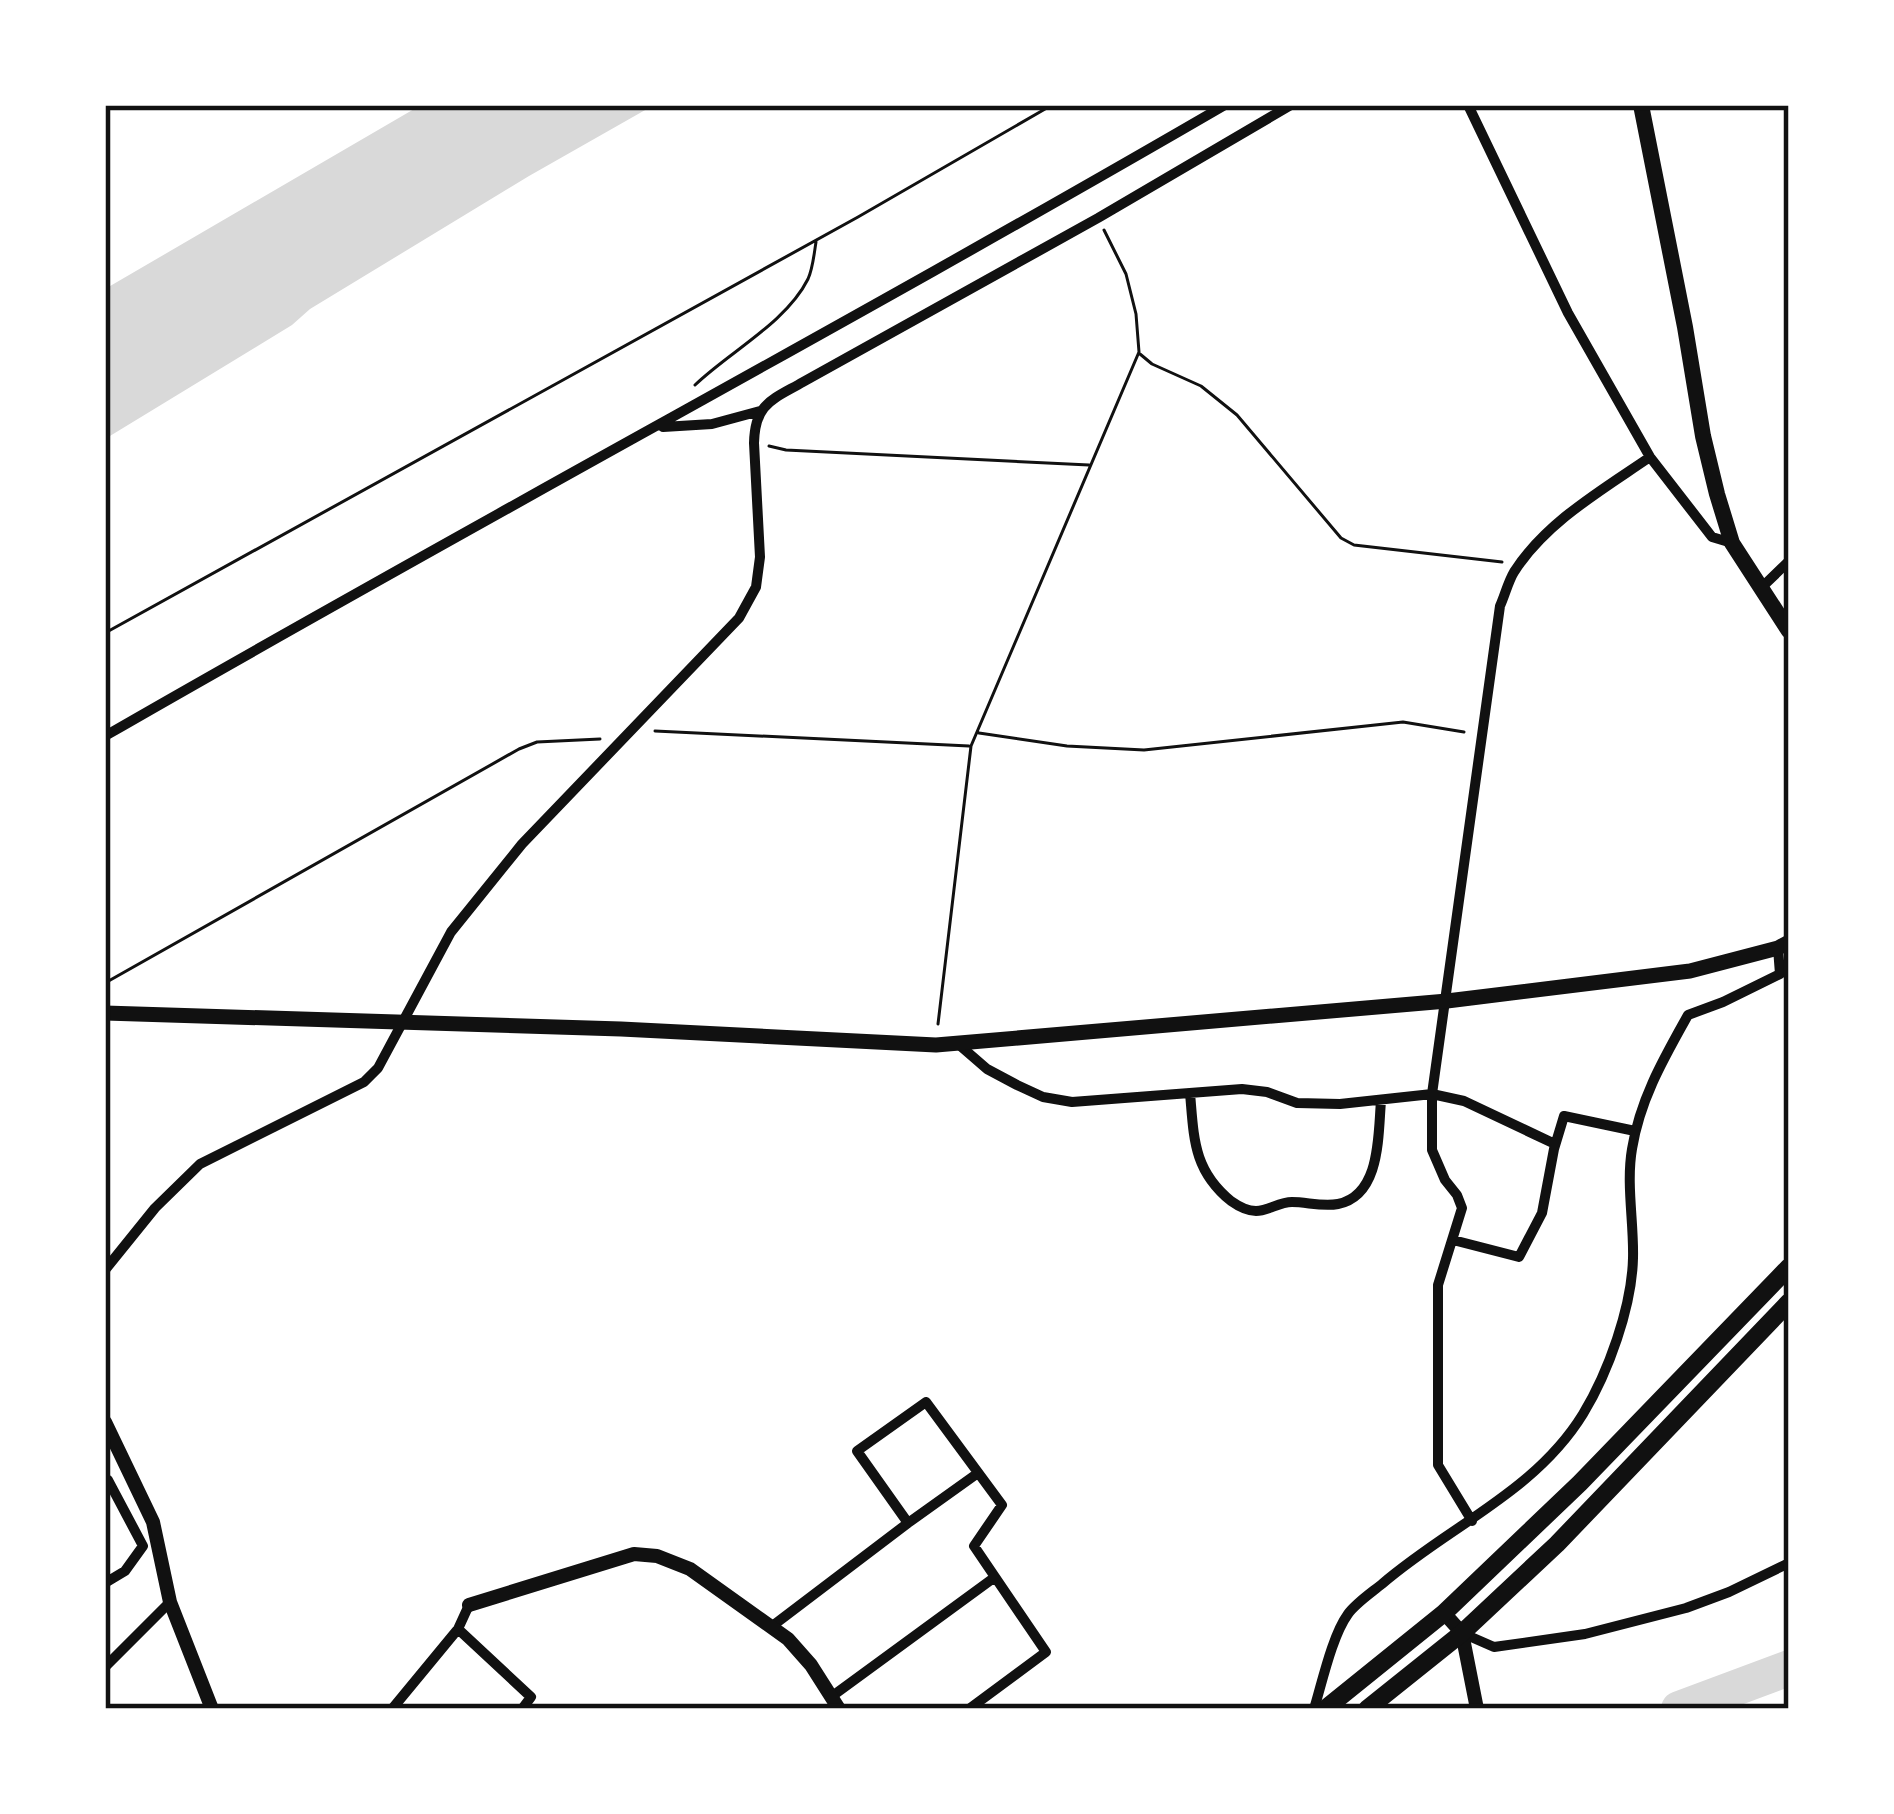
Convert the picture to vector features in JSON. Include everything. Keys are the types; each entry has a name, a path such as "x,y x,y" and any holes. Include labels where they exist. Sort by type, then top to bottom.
{"highway":[{"path":"1325,1709 1444,1613 1580,1484 1789,1267"},
{"path":"1367,1709 1462,1633 1557,1544 1789,1302"}],"main road":[{"path":"1640,105 1703,436 1732,542 1789,631"},
{"path":"105,1013 621,1028 936,1045 1447,1001 1690,971 1783,945"}],"street":[{"path":"105,736 1225,105"},
{"path":"657,427 712,424 760,411 778,396 1291,105"},
{"path":"1468,105 1568,313 1650,457 1712,537 1732,542"},
{"path":"105,1270 155,1208 200,1164 364,1082 378,1068 452,932 522,844 739,618 756,586 760,557 754,425 760,411"},
{"path":"1472,1521 1438,1466 1438,1285 1462,1208 1432,1150 1432,1094 1500,606 1512,574 1535,544 1584,502 1650,457"},
{"path":"1760,589 1789,561"},
{"path":"1314,1709 1347,1614 1411,1558 1472,1521 1555,1454 1584,1412 1613,1353 1634,1264 1630,1156 1639,1110 1688,1015 1780,974 1783,945"},
{"path":"957,1043 988,1069 1042,1097 1072,1102 1242,1089 1297,1103 1432,1094 1464,1101 1555,1144"},
{"path":"1190,1093 1200,1163 1221,1192 1238,1206 1258,1212 1281,1202 1341,1203 1356,1196 1372,1170 1381,1101"},
{"path":"1453,1240 1519,1257 1542,1213 1564,1117 1635,1131"},
{"path":"908,1523 857,1451 926,1402 1002,1505 974,1546 1046,1652 970,1709"},
{"path":"105,1422 153,1522 170,1602 212,1709"},
{"path":"105,1583 125,1570 143,1546 107,1482 126,1466"},
{"path":"771,1627 978,1473"},
{"path":"392,1709 458,1628 469,1605 634,1554 657,1556 690,1569 788,1639 835,1703 995,1577"},
{"path":"1444,1613 1462,1633 1494,1647 1586,1634 1686,1608 1789,1563"},
{"path":"105,1667 170,1602"},
{"path":"458,1628 531,1697 522,1709"},
{"path":"1462,1633 1477,1709"}],"path":[{"path":"105,633 1052,105"},
{"path":"936,1045 971,746 1139,352 1126,274 1098,218"},
{"path":"689,392 757,336 798,294 810,276 816,240"},
{"path":"1139,352 1152,364 1201,386 1237,415 1341,538 1354,545 1520,565"},
{"path":"754,442 786,450 1091,465"},
{"path":"977,732 1067,746 1144,750 1402,722 1483,734"},
{"path":"105,983 537,742 624,734 971,746"}],"shaded area":[{"path":"421,105 654,105 310,309 292,325 105,439 105,289"}],"waterway":[{"path":"1679,1709 1789,1668"}]}
